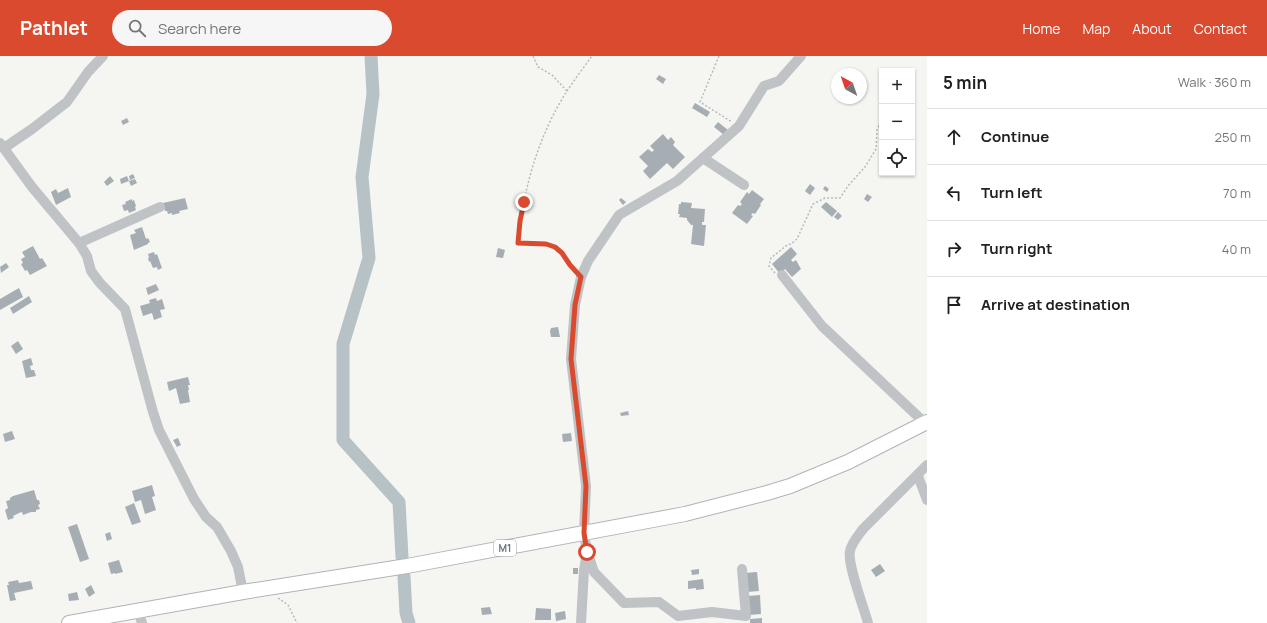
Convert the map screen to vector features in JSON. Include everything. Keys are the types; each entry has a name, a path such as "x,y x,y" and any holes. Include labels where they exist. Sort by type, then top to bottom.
{"highway":[{"name":"M1","path":"69,623 140,617 243,592 407,566 685,514 767,493 826,472 873,450 926,422"}],"street":[{"path":"104,56 88,72 67,102 32,130 2,146 32,187 79,243 87,256 91,271 100,283 125,309 159,430 194,499 206,517 216,527 231,551 238,567 243,592"},
{"path":"742,569 746,616 712,612 678,616 659,602 624,603 594,572 587,552 584,533 586,486 571,359 575,305 581,277 588,261 619,215 677,181 739,126 764,86 779,81 801,56"},
{"path":"703,158 744,185"},
{"path":"79,243 160,207"},
{"path":"782,275 822,326 926,422"},
{"path":"868,623 850,564 850,551 854,540 863,529 927,466"},
{"path":"918,476 927,500"},
{"path":"581,623 584,570 587,552"}],"path":[{"path":"533,56 538,67 552,75 567,91"},
{"path":"581,277 562,253 555,247 546,244 518,243 520,221 533,164 544,135 567,91 592,56"},
{"path":"719,56 700,102 739,126"},
{"path":"782,275 779,278 769,266 771,258 797,239 813,204 825,198 840,198 848,186 865,167 876,149 877,130 879,126"},
{"path":"266,588 288,605 297,623"}],"building":[{"path":"659,75 666,79 663,84 656,79"},
{"path":"695,103 710,112 707,117 692,108"},
{"path":"127,118 129,122 123,125 121,121"},
{"path":"718,122 728,130 724,135 714,127"},
{"path":"663,134 668,140 671,137 675,142 673,145 685,157 673,169 667,163 650,179 643,171 648,166 639,157 648,149 652,152 654,150 650,146"},
{"path":"133,174 135,178 130,180 129,176"},
{"path":"110,176 114,181 107,186 104,182"},
{"path":"127,176 129,181 121,184 120,179"},
{"path":"135,179 137,183 131,186 129,181"},
{"path":"810,184 815,188 810,195 805,191"},
{"path":"825,186 829,189 827,192 823,189"},
{"path":"68,188 71,197 56,205 51,192 56,189 58,193"},
{"path":"752,190 764,199 755,214 753,213 751,215 753,216 747,224 732,213 738,205 740,206 742,204 740,202 747,192 749,194"},
{"path":"867,194 872,197 868,202 864,199"},
{"path":"185,198 188,209 179,211 180,213 172,215 172,213 168,214 167,211 165,211 163,203"},
{"path":"621,198 626,202 623,205 619,200"},
{"path":"132,199 132,201 134,200 136,210 129,213 128,210 124,211 122,205 126,204 125,202"},
{"path":"681,202 692,203 691,208 705,209 704,222 702,222 702,225 706,225 704,246 691,244 693,225 691,225 687,218 679,217 679,204 681,204"},
{"path":"826,202 837,211 832,217 821,207"},
{"path":"838,212 842,216 838,220 834,217"},
{"path":"142,227 146,239 148,238 150,242 134,250 130,235 136,233 134,230"},
{"path":"33,246 40,259 42,258 47,266 30,275 27,270 25,271 21,264 23,263 21,259 25,257 22,252"},
{"path":"791,247 797,254 791,260 793,262 796,260 801,269 792,277 785,269 780,274 772,264"},
{"path":"498,248 505,250 503,258 496,257"},
{"path":"154,252 155,255 157,254 162,268 158,270 157,267 153,268 148,258 148,254"},
{"path":"6,263 9,267 1,273 0,267"},
{"path":"156,284 159,290 148,295 146,288"},
{"path":"19,288 23,297 0,310 0,299"},
{"path":"29,296 32,302 13,314 10,308"},
{"path":"156,298 157,301 162,299 165,309 160,310 162,317 154,320 152,313 143,316 140,306 150,303 149,300"},
{"path":"558,327 560,337 551,337 551,328"},
{"path":"18,341 23,349 16,354 11,346"},
{"path":"31,358 33,365 30,366 31,370 34,370 36,376 26,378 22,361"},
{"path":"188,377 190,385 188,385 188,390 190,402 180,404 176,388 169,391 167,382"},
{"path":"628,411 629,415 621,416 620,413"},
{"path":"12,431 15,439 5,442 3,434"},
{"path":"571,433 572,441 563,442 562,434"},
{"path":"178,438 181,445 177,447 173,440"},
{"path":"152,485 155,496 152,497 156,510 145,514 141,500 135,502 132,491"},
{"path":"34,490 37,500 39,500 40,504 38,505 40,509 36,510 36,512 23,515 22,512 19,513 13,516 14,518 8,520 5,510 8,508 6,501 10,500 13,496"},
{"path":"134,503 141,522 132,525 125,507"},
{"path":"77,524 89,559 80,562 68,527"},
{"path":"110,532 112,539 107,541 105,534"},
{"path":"119,560 123,572 111,574 108,563"},
{"path":"880,564 885,571 876,577 871,570"},
{"path":"573,568 578,568 578,574 573,574"},
{"path":"699,569 699,574 692,575 691,570"},
{"path":"757,572 759,591 747,592 745,573"},
{"path":"703,579 704,589 688,589 688,581"},
{"path":"18,580 19,583 31,581 33,589 14,593 16,600 10,601 7,585 9,585 8,582"},
{"path":"91,585 95,593 89,597 85,589"},
{"path":"77,592 79,600 69,601 68,594"},
{"path":"760,595 761,614 749,615 748,596"},
{"path":"490,607 492,614 482,615 481,608"},
{"path":"536,608 551,609 551,620 535,620"},
{"path":"565,611 566,619 556,621 555,613"},
{"path":"762,618 762,623 750,623 750,619"}],"waterway":[{"path":"371,56 373,94 362,177 369,258 343,344 343,440 399,502 402,557"},
{"path":"404,576 406,613 409,623"}],"route":[{"path":"524,202 520,221 518,243 546,244 555,247 562,253 581,277 573,321 571,359 586,486 584,533 587,552"}]}
